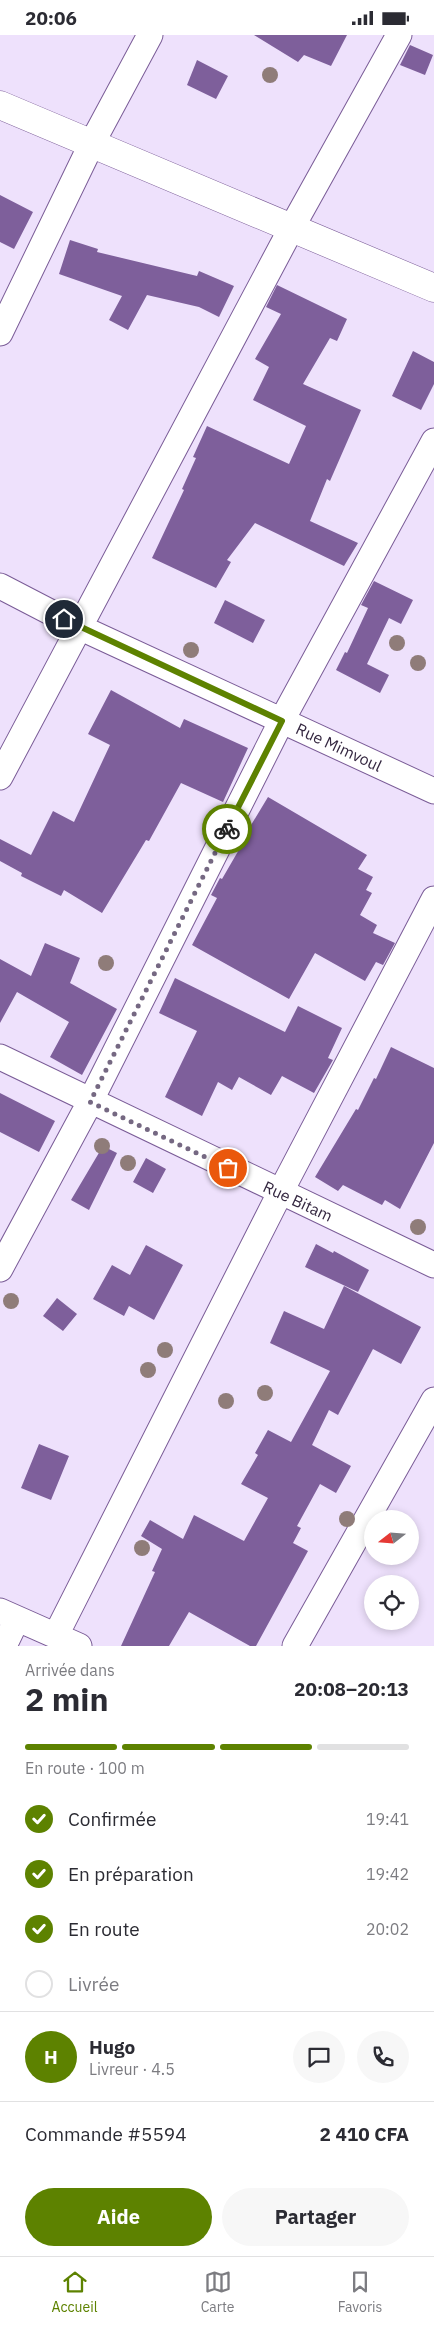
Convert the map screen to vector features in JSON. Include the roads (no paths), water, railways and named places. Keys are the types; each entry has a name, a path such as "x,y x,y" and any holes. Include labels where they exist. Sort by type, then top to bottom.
{"highway":[{"path":"0,105 434,288"}],"street":[{"path":"0,333 92,143 150,35"},
{"path":"0,777 292,229 399,35"},
{"path":"0,1269 90,1102 282,721 434,441"},
{"name":"Rue Mimvoul","path":"0,586 79,627 434,791"},
{"path":"56,1635 280,1193 434,899"},
{"name":"Rue Bitam","path":"0,1057 90,1102 434,1265"},
{"path":"295,1646 434,1400"},
{"path":"4,1646 8,1615 79,1646"}]}
